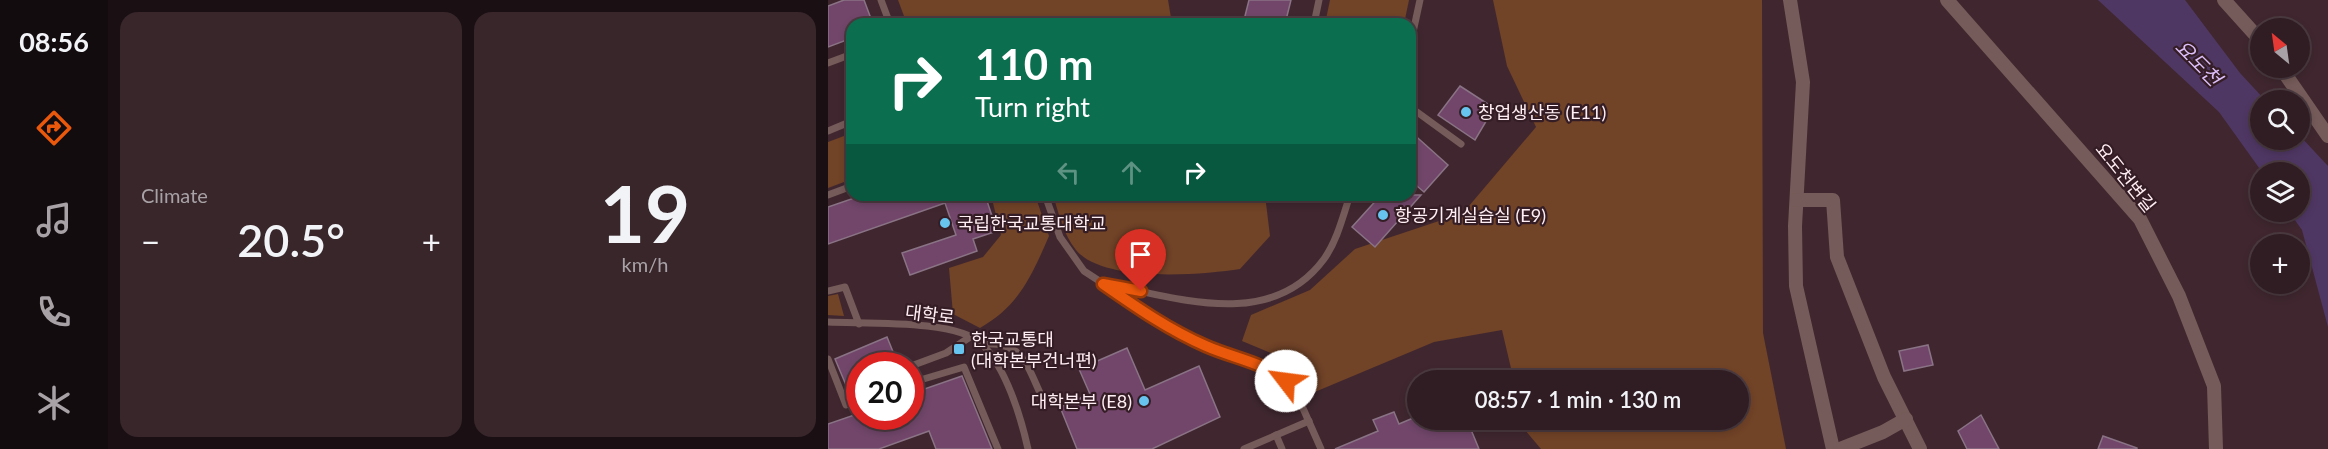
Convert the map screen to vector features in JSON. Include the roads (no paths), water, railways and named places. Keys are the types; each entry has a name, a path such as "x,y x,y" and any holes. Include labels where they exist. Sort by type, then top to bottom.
{"street":[{"path":"1790,0 1803,82 1797,200 1796,286 1833,449"},
{"name":"요도천변길","path":"1947,0 2140,219 2179,296 2214,386 2216,449"},
{"path":"2224,0 2250,29"},
{"path":"2289,78 2328,136"},
{"path":"1797,200 1833,200 1837,257 1884,377 1920,449"},
{"path":"1840,449 1883,432 1906,419"}],"lane":[{"path":"881,0 888,18"},
{"path":"1315,18 1319,0"},
{"path":"1416,18 1420,0"},
{"path":"828,63 846,56"},
{"path":"1416,113 1461,144"},
{"path":"828,130 846,123"},
{"path":"828,195 846,188"},
{"path":"1047,201 1060,237 1071,257 1084,271 1179,333 1276,373 1298,397 1321,449"},
{"path":"1103,284 1200,304 1229,305 1262,300 1292,287 1309,276 1325,257 1348,201"},
{"path":"828,291 845,287 859,324"},
{"name":"대학로","path":"828,322 949,328 982,344 1005,379 1022,421 1028,449"},
{"path":"924,361 946,353 970,337"},
{"path":"982,344 999,343 1011,346 1020,354 1041,395"},
{"path":"828,359 846,405"},
{"path":"924,379 964,367 999,449"},
{"path":"1244,449 1309,421"},
{"path":"1276,435 1282,449"}],"water":[{"name":"요도천","path":"2098,0 2185,0 2240,73 2256,90 2250,90 2250,150 2310,150 2310,147 2328,166 2328,327 2310,260 2310,234 2303,234 2296,222 2310,222 2310,162 2255,162 2219,112"}],"place":[{"name":"창업생산동 (E11)","path":"1466,112"},
{"name":"항공기계실습실 (E9)","path":"1383,215"},
{"name":"국립한국교통대학교","path":"945,223"},
{"name":"한국교통대 (대학본부건너편)","path":"959,349"},
{"name":"대학본부 (E8)","path":"1144,401"}]}
